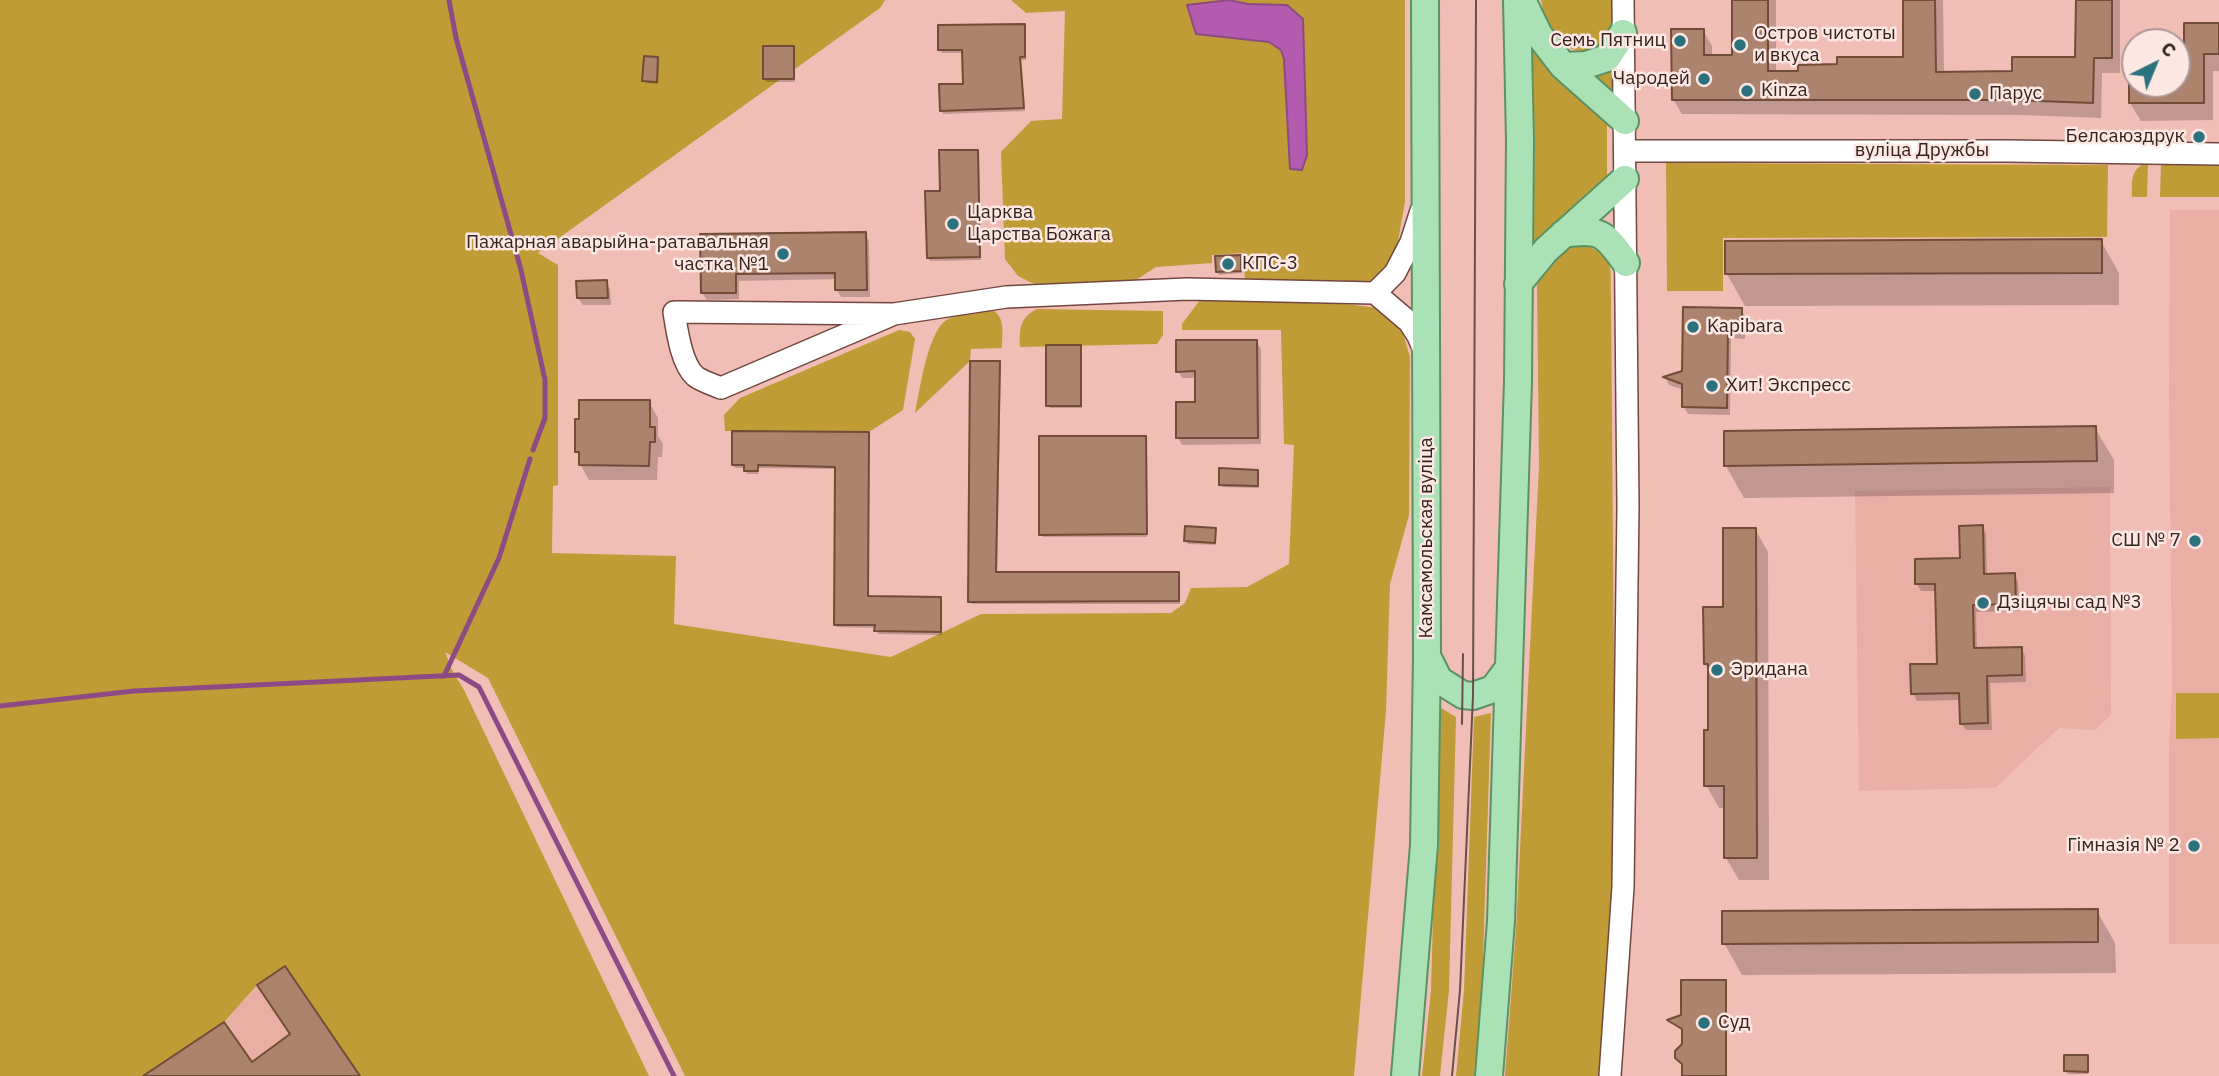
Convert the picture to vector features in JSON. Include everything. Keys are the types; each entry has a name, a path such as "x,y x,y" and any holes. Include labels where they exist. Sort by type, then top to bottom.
{"main road":[{"name":"Камсамольская вуліца","path":"1405,1076 1424,845 1427,656 1425,0"},
{"path":"1519,0 1539,36 1563,66 1625,121"},
{"path":"1489,1076 1500,920 1518,381 1519,0"},
{"path":"1563,66 1586,65 1607,58 1623,33"},
{"path":"1518,284 1546,250 1625,179"},
{"path":"1563,234 1587,230 1609,240 1626,262"},
{"path":"1427,656 1439,680 1463,695 1473,696 1493,690 1508,669"}],"street":[{"path":"1610,1076 1623,887 1628,507 1623,0"},
{"name":"вуліца Дружбы","path":"1625,151 2219,154"},
{"path":"1375,293 1395,272 1411,242 1424,200"},
{"path":"894,314 721,388 696,376 680,342 674,312 894,314 1006,297 1146,290 1375,293 1409,322 1419,336 1426,355"}],"shaded area":[{"path":"0,0 885,0 880,8 538,253 558,265 558,485 553,486 552,553 676,556 674,624 891,657 981,614 1171,613 1185,603 1191,588 1247,587 1289,564 1294,445 1284,444 1281,330 1182,330 1182,324 1200,300 1338,303 1386,309 1402,330 1410,357 1409,515 1390,584 1386,711 1354,1076 685,1076 488,678 445,652 649,1076 360,1076 285,967 257,985 224,1022 146,1076 0,1076"},
{"path":"1011,0 1223,0 1188,5 1196,34 1269,42 1281,50 1284,59 1290,169 1302,170 1307,155 1303,19 1287,5 1248,4 1229,0 1405,0 1405,202 1395,258 1375,285 1245,279 1243,253 1212,255 1212,263 1156,267 1133,282 1034,284 1018,276 1005,259 1001,152 1031,121 1062,119 1065,11 1026,13"},
{"path":"1229,0 1248,4 1287,5 1303,19 1307,155 1302,170 1290,169 1284,59 1281,50 1269,42 1196,34 1187,5"},
{"path":"1541,0 1612,0 1613,28 1599,48 1576,50 1563,43 1552,30"},
{"path":"1530,47 1607,121 1607,181 1533,246"},
{"path":"1614,65 1612,97 1588,74"},
{"path":"1666,163 2108,165 2107,237 1723,238 1723,291 1667,291"},
{"path":"2143,164 2148,164 2147,197 2132,197 2134,174"},
{"path":"2161,164 2219,164 2219,197 2160,197"},
{"name":"СШ № 7","path":"2170,210 2219,210 2219,944 2169,944 2169,749 2172,687"},
{"path":"1584,245 1602,253 1609,264 1611,279 1615,789 1600,1076 1505,1076 1516,930 1539,466 1537,283 1555,257 1568,249"},
{"path":"1037,309 1163,311 1163,335 1157,344 1020,347 1024,320"},
{"path":"993,310 1002,322 1002,348 971,349 970,361 915,413 926,360 942,323 955,316"},
{"path":"899,330 910,332 915,339 903,410 869,432 725,431 724,415 740,398"},
{"name":"Дзіцячы сад №3","path":"2110,487 2111,715 2095,730 2059,728 1995,788 1859,791 1855,491"},
{"path":"2176,693 2219,693 2219,738 2176,739"},
{"path":"1436,705 1456,717 1449,990 1440,1076 1422,1076 1431,990"},
{"path":"1491,713 1482,990 1474,1076 1456,1076 1464,990 1474,717"},
{"path":"285,966 360,1076 146,1076 224,1022 257,985"}],"building":[{"path":"1732,0 1768,0 1768,71 1798,71 1798,65 1837,64 1837,57 1903,57 1903,0 1935,0 1936,72 2012,71 2012,57 2075,57 2076,0 2112,0 2112,58 2094,58 2093,103 2012,100 1672,100 1671,29 1704,29 1704,55 1732,55"},
{"path":"2184,23 2219,23 2219,54 2204,54 2204,103 2129,103 2129,98 2191,98 2191,28 2184,28"},
{"path":"1025,24 1025,57 1020,57 1024,108 940,111 939,84 963,84 962,50 938,50 938,25"},
{"path":"763,46 794,46 794,79 763,79"},
{"path":"644,56 658,57 657,82 642,81"},
{"name":"Царква Царства Божага","path":"939,150 978,150 980,257 927,258 925,191 940,191"},
{"name":"Пажарная аварыйна-ратавальная частка №1","path":"866,232 867,290 835,290 835,273 736,274 736,293 701,293 700,234"},
{"path":"2102,239 2102,273 1725,274 1725,241"},
{"name":"КПС-3","path":"1241,255 1241,271 1216,272 1215,256"},
{"path":"607,280 608,298 577,298 576,281"},
{"path":"1683,307 1742,308 1742,332 1728,331 1727,408 1682,407 1682,384 1663,377 1682,371"},
{"path":"1176,340 1257,340 1258,438 1176,438 1176,402 1195,402 1195,371 1176,372"},
{"path":"1046,345 1081,345 1081,406 1046,406"},
{"path":"970,361 1000,361 996,572 1179,572 1179,601 968,602"},
{"path":"579,400 650,400 650,427 655,427 655,442 650,442 649,466 579,465 579,452 575,452 575,419 579,419"},
{"path":"2096,426 2097,461 1724,466 1724,431"},
{"path":"732,431 869,432 868,596 941,597 941,632 874,631 875,625 834,625 835,467 758,465 758,471 744,471 744,465 732,465"},
{"path":"1039,436 1146,436 1147,534 1039,535"},
{"path":"1219,468 1258,470 1258,486 1219,485"},
{"path":"1983,525 1984,574 2015,573 2016,604 1973,605 1974,648 2022,647 2022,675 1987,676 1988,723 1960,724 1959,693 1911,694 1910,664 1937,664 1935,584 1915,584 1915,559 1960,558 1959,526"},
{"path":"1185,526 1216,528 1215,543 1184,541"},
{"path":"1723,528 1756,528 1757,858 1724,858 1724,786 1704,786 1704,730 1708,730 1708,664 1704,664 1703,607 1723,607"},
{"path":"2098,909 2098,942 1722,944 1722,911"},
{"path":"285,966 360,1076 143,1076 224,1022 252,1062 290,1034 257,985"},
{"name":"Суд","path":"1681,980 1726,980 1726,1076 1682,1076 1682,1064 1675,1058 1675,1051 1682,1044 1682,1029 1667,1020 1681,1015"},
{"path":"2064,1055 2088,1055 2088,1072 2064,1071"}],"waterway":[{"path":"449,0 456,38 521,270 545,380 545,418 533,450"},
{"path":"444,676 499,558 530,459"},
{"path":"0,706 134,691 459,675 479,687 674,1076"}],"tram line":[{"path":"1452,1076 1460,990 1473,696 1476,0"},
{"path":"1462,724 1463,654"}],"place":[{"name":"Семь Пятниц","path":"1680,41"},
{"name":"Остров чистоты и вкуса","path":"1740,45"},
{"name":"Чародей","path":"1704,79"},
{"name":"Kinza","path":"1747,91"},
{"name":"Парус","path":"1975,94"},
{"name":"Белсаюздрук","path":"2199,137"},
{"name":"Царква Царства Божага","path":"953,224"},
{"name":"Пажарная аварыйна-ратавальная частка №1","path":"783,254"},
{"name":"КПС-3","path":"1228,264"},
{"name":"Kapibara","path":"1693,327"},
{"name":"Хит! Экспресс","path":"1712,386"},
{"name":"СШ № 7","path":"2195,541"},
{"name":"Дзіцячы сад №3","path":"1983,603"},
{"name":"Эридана","path":"1717,670"},
{"name":"Гімназія № 2","path":"2194,846"},
{"name":"Суд","path":"1704,1023"}]}
